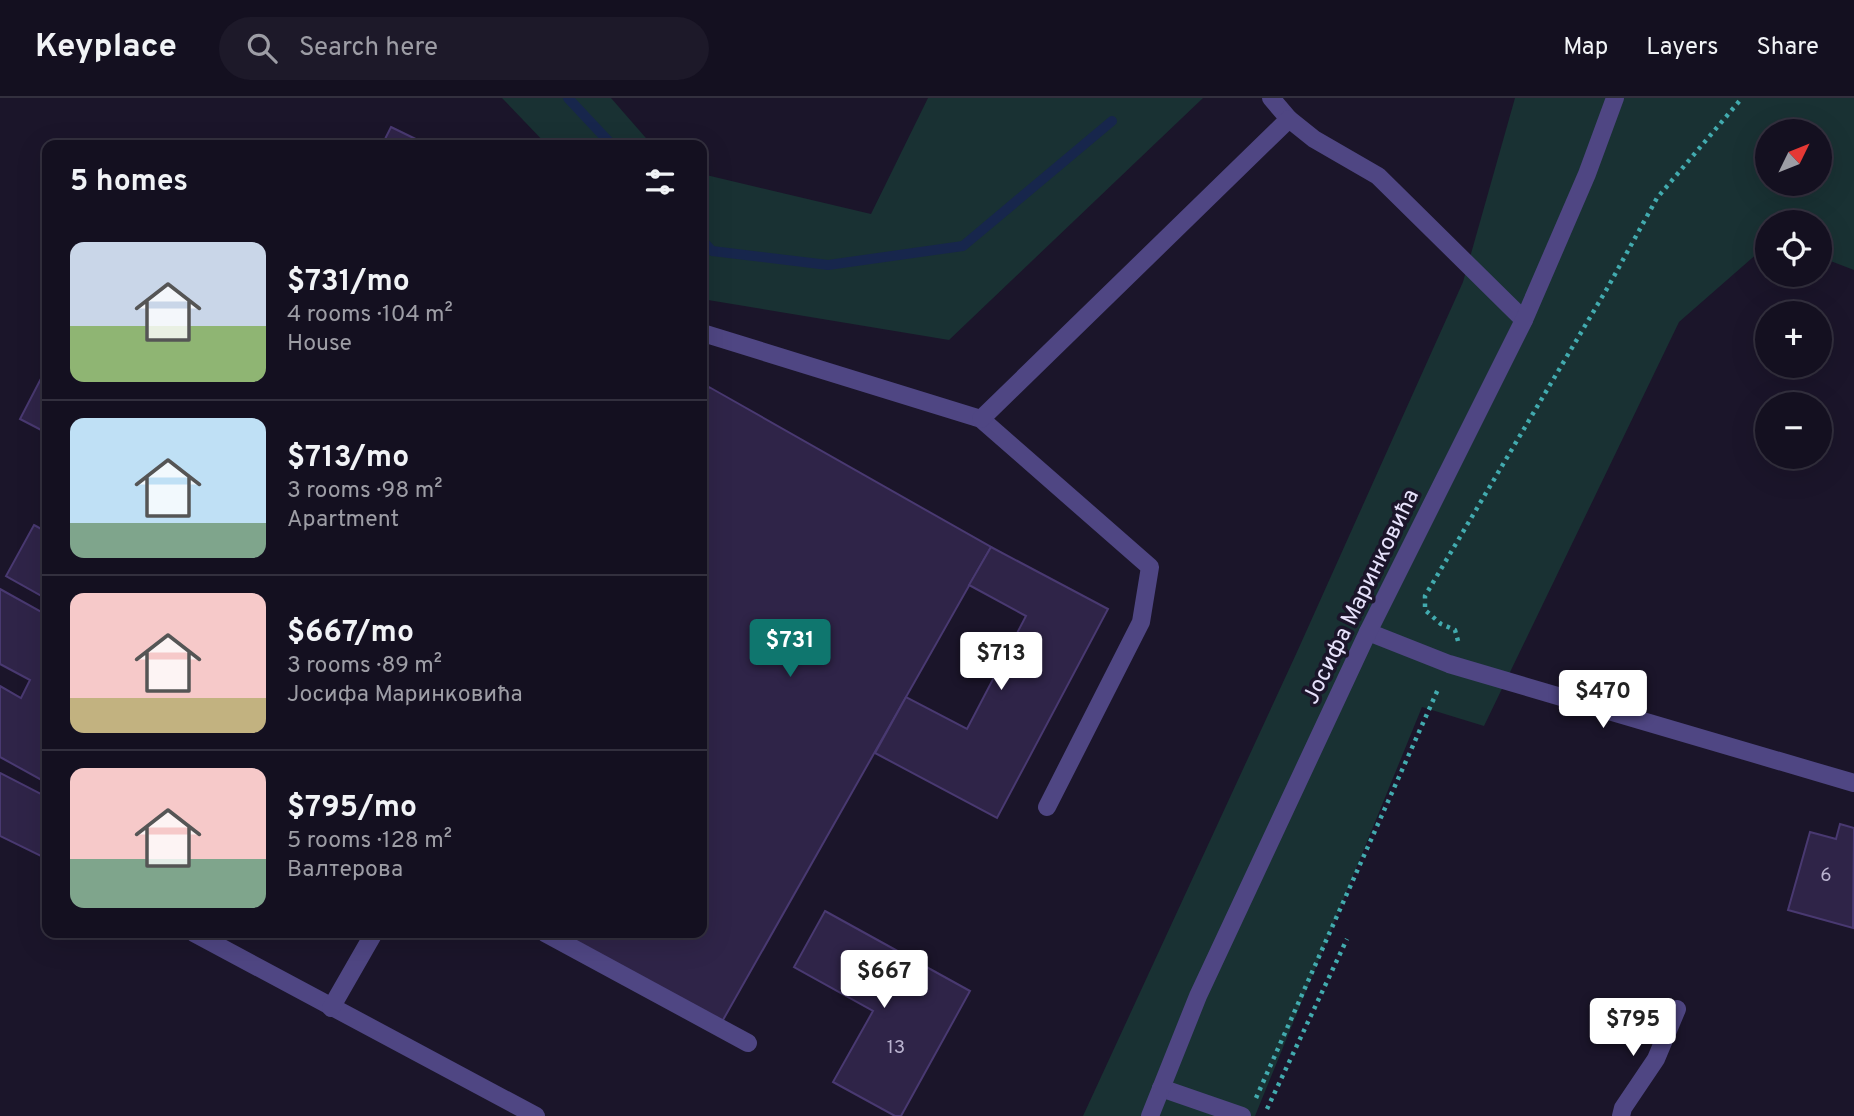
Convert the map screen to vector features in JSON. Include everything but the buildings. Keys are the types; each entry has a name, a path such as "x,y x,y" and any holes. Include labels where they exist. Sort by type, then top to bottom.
{"street":[{"path":"1271,98 1289,119 1314,139 1378,176 1524,320"},
{"name":"Јосифа Маринковића","path":"1150,1116 1198,996 1368,632 1524,320 1587,174 1615,98"},
{"path":"981,419 1289,119"},
{"path":"707,334 981,419 1150,567 1141,621 1046,807"},
{"path":"1368,632 1449,664 1854,783"},
{"path":"203,938 537,1116"},
{"path":"331,1008 371,938"},
{"path":"554,938 748,1043"},
{"path":"1621,1116 1623,1108 1656,1059 1677,1009"},
{"path":"1161,1088 1248,1110"}],"path":[{"path":"1248,1110 1458,643 1455,629 1441,624 1425,610 1425,596 1608,287 1657,198 1742,98"},
{"path":"1263,1116 1347,939"}],"green space":[{"path":"502,98 611,98 648,140 542,140"},
{"path":"928,98 1203,98 949,340 707,300 707,175 871,214"},
{"path":"1515,98 1854,98 1854,270 1832,262 1832,210 1755,210 1755,256 1679,322 1484,726 1422,707 1255,1116 1083,1116 1297,652 1463,282"}],"waterway":[{"path":"568,98 607,140"},
{"path":"707,246 712,251 828,265 963,246 1112,121"}]}
